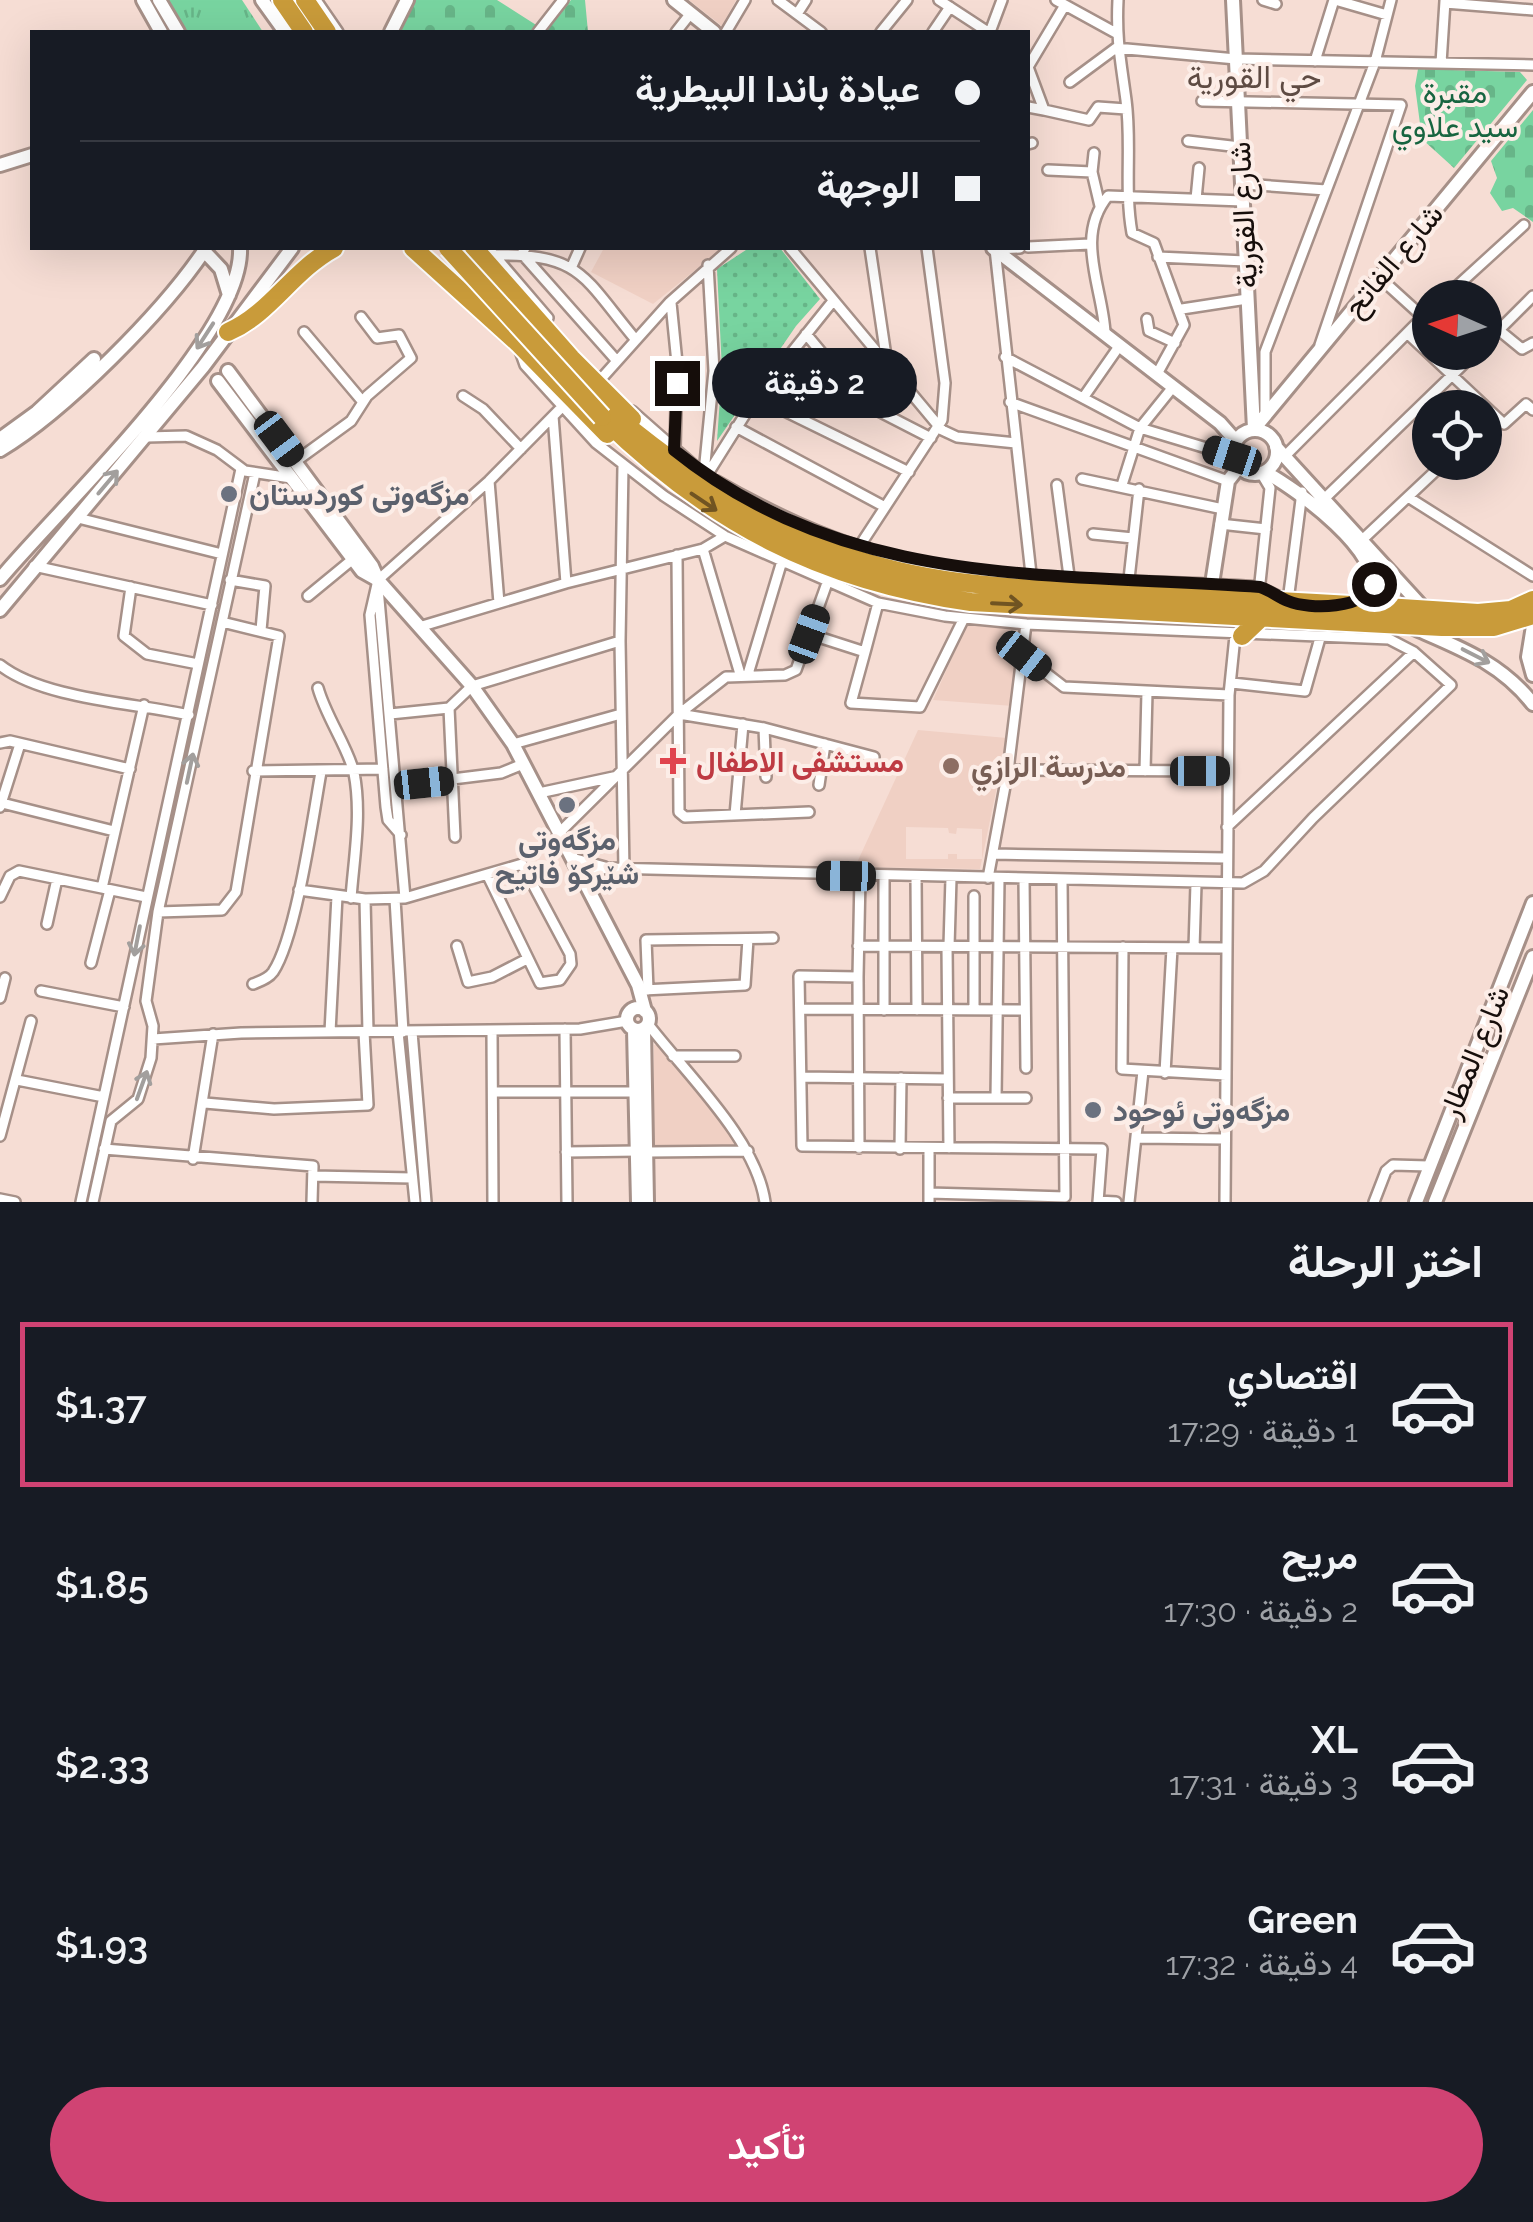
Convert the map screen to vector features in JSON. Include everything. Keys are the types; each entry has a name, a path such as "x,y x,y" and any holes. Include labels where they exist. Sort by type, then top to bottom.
{"highway":[{"path":"282,0 303,30"},
{"path":"295,0 315,30"},
{"path":"305,0 326,30"},
{"path":"231,326 314,250"},
{"path":"231,326 254,320 290,277 331,250"},
{"path":"414,250 518,343 622,449 654,474 677,474"},
{"path":"450,250 605,414 772,546 863,563 1010,580 1260,601 1407,625 1494,628 1533,615"},
{"path":"462,250 605,414"},
{"path":"483,311 456,275 454,266 460,258 491,257 677,474 863,563 970,602 1220,614 1260,601 1490,613 1533,600"},
{"path":"1220,614 1239,636 1260,601"}],"main road":[{"path":"143,0 160,30"},
{"path":"159,0 177,30"},
{"path":"262,0 284,30"},
{"path":"392,30 407,0"},
{"path":"674,0 712,30"},
{"name":"شارع القورية","path":"1234,0 1250,346 1243,434 1236,462"},
{"name":"شارع الفاتح","path":"1243,434 1265,416 1533,92"},
{"path":"0,165 30,156"},
{"path":"0,450 42,420 141,320 201,250"},
{"path":"203,250 224,275 230,297"},
{"path":"0,579 152,407 230,297 240,250"},
{"path":"0,610 146,437 290,250"},
{"path":"426,250 444,275"},
{"path":"997,250 1220,423 1243,434 1268,434 1358,543 1375,580 1367,596 1350,605"},
{"path":"0,439 37,412 141,320"},
{"path":"223,376 353,559 366,576 378,580"},
{"path":"257,420 296,461 372,566 378,580 472,686 513,744 631,976 644,990 638,1021 637,1092 648,1202"},
{"path":"1263,472 1281,451"},
{"path":"1212,584 1228,480 1236,462 1302,492 1425,610"},
{"path":"1407,625 1484,659 1516,683 1533,704"},
{"path":"1533,626 1528,656 1533,675"},
{"name":"شارع المطار","path":"1416,1202 1533,903"},
{"name":"شارع المطار","path":"1434,1202 1533,957"},
{"path":"631,976 638,1021 643,1152 638,1202"},
{"path":"1472,1060 1489,1065"}],"street":[{"path":"316,0 337,30"},
{"path":"540,30 563,0"},
{"path":"727,30 745,0"},
{"path":"778,0 818,30"},
{"path":"797,14 806,0"},
{"path":"883,30 907,0"},
{"path":"939,0 986,30"},
{"path":"990,30 1002,0"},
{"path":"1118,0 1116,48 1126,110 1125,196 1132,233 1152,240 1182,309 1184,325 1158,374"},
{"path":"1263,0 1276,4"},
{"path":"1316,61 1335,0 1387,15"},
{"path":"1265,416 1266,352 1374,62 1391,0"},
{"path":"1441,63 1445,2 1533,10"},
{"path":"1030,63 1060,3 1116,32"},
{"path":"934,30 950,7"},
{"path":"678,30 691,13"},
{"path":"1070,82 1116,48 1236,59 1533,65"},
{"path":"1030,72 1044,110"},
{"path":"1202,102 1401,105 1320,348"},
{"path":"1030,107 1089,120 1098,107 1126,110"},
{"path":"1188,141 1240,146"},
{"path":"1094,152 1092,172 1100,206"},
{"path":"1196,199 1199,168"},
{"path":"1048,170 1092,172"},
{"path":"1244,184 1326,190"},
{"path":"1105,334 1104,303 1090,244 1100,206 1108,196 1243,201"},
{"path":"1464,280 1524,225"},
{"path":"1030,247 1090,244"},
{"path":"572,266 579,250"},
{"path":"602,379 670,302 728,250"},
{"path":"792,250 938,426 957,437 1016,443"},
{"path":"870,250 888,367"},
{"path":"863,563 885,507 938,426 945,383 927,250"},
{"path":"994,250 1031,574"},
{"path":"523,251 618,361"},
{"path":"491,257 523,251 572,266 636,340"},
{"path":"1158,257 1246,261"},
{"path":"706,474 714,371 708,265"},
{"path":"1379,277 1412,303"},
{"path":"511,284 674,450 706,474 807,534"},
{"path":"1502,328 1533,296"},
{"path":"1182,309 1247,299"},
{"path":"706,474 756,397 833,301"},
{"path":"670,302 677,363 674,450"},
{"path":"296,461 352,421 363,402 412,355 400,335 377,338 362,317"},
{"path":"1147,318 1149,331 1175,343"},
{"path":"1281,451 1412,329"},
{"path":"304,332 363,402"},
{"path":"1502,332 1522,349 1533,343"},
{"path":"1408,333 1465,390"},
{"path":"806,334 860,398"},
{"path":"518,343 524,365 557,412 623,466 726,536 878,603 1026,624 1239,636 1382,638 1414,652 1451,684 1264,871 1243,882 624,870 572,858"},
{"path":"1083,398 1120,345"},
{"path":"1250,346 1266,352"},
{"path":"1005,357 1140,428 1236,462"},
{"path":"783,362 860,398 931,438"},
{"path":"1324,499 1457,370"},
{"path":"1122,486 1140,428 1174,387"},
{"path":"463,396 484,409 520,449"},
{"path":"756,397 909,472"},
{"path":"1010,402 1132,449 1228,480"},
{"path":"1502,422 1526,404 1533,410"},
{"path":"401,835 386,814 370,606 378,580 489,481 557,412"},
{"path":"557,412 566,582"},
{"path":"736,427 885,507"},
{"path":"146,437 172,434 194,439 240,469 294,478"},
{"path":"623,466 620,776 624,870"},
{"path":"80,1202 240,469"},
{"path":"1010,580 1031,574 1069,576 1101,585 1130,579 1212,584 1260,601 1270,488 1263,472"},
{"path":"106,1202 93,1202 104,1150 114,1118 138,1099 153,1039 146,1001 158,912 255,473"},
{"path":"1082,479 1223,509"},
{"path":"1358,543 1426,480"},
{"path":"489,481 499,603"},
{"path":"1056,486 1069,576"},
{"path":"1130,579 1139,490"},
{"path":"1288,602 1302,492"},
{"path":"1408,497 1533,576"},
{"path":"78,518 222,554"},
{"path":"1220,524 1266,529"},
{"path":"1094,534 1134,538"},
{"path":"420,627 566,582 702,549 726,536"},
{"path":"702,549 744,674"},
{"path":"677,555 678,812 684,817 809,812"},
{"path":"308,596 353,559"},
{"path":"744,674 782,561"},
{"path":"34,566 212,605"},
{"path":"230,580 265,586 261,630"},
{"path":"378,580 401,835 404,1032 415,1202"},
{"path":"560,832 679,714 726,677 792,673 827,583"},
{"path":"131,587 124,636 147,654 198,664"},
{"path":"878,603 851,703 920,707 964,618"},
{"path":"158,912 222,910 234,900 278,639 276,633 222,622"},
{"path":"996,1098 998,946 993,854 1026,624"},
{"path":"809,634 865,652"},
{"path":"1225,1202 1227,771 1229,696 1239,636"},
{"path":"1232,684 1306,691 1320,638"},
{"path":"390,714 449,708 472,686 620,641"},
{"path":"1227,827 1414,652"},
{"path":"1024,656 1064,687 1229,696"},
{"path":"0,665 23,679 70,692 201,717"},
{"path":"318,688 329,724 353,770 357,826 350,898"},
{"path":"1146,771 1147,692"},
{"path":"91,963 114,831 144,704"},
{"path":"449,708 456,837"},
{"path":"513,744 620,714"},
{"path":"679,714 764,728 874,758"},
{"path":"735,815 743,724"},
{"path":"764,728 766,777"},
{"path":"380,736 392,734"},
{"path":"0,743 130,769"},
{"path":"20,744 1,805 114,831"},
{"path":"819,785 825,744"},
{"path":"396,786 452,780 523,764"},
{"path":"253,771 383,770"},
{"path":"1008,770 1227,771"},
{"path":"253,984 273,972 299,890 322,772"},
{"path":"539,794 620,776"},
{"path":"993,854 1226,858"},
{"path":"299,890 350,898 400,898 524,866 571,957 562,978 545,985 527,960 488,876"},
{"path":"580,873 608,868"},
{"path":"0,897 14,872 146,897"},
{"path":"858,1148 860,876"},
{"path":"884,877 884,1010"},
{"path":"916,877 917,1010"},
{"path":"949,1148 951,878"},
{"path":"47,924 56,879"},
{"path":"1024,879 1026,1068"},
{"path":"929,1148 929,1198 1064,1197 1068,1149 1062,880"},
{"path":"1194,948 1196,884"},
{"path":"330,1032 337,896"},
{"path":"974,896 974,1010"},
{"path":"205,1103 274,1109 368,1105 365,899"},
{"path":"748,939 745,985 644,990 646,940 773,938"},
{"path":"457,946 468,982 501,973 527,960"},
{"path":"858,946 1224,948"},
{"path":"1123,948 1122,1069 1226,1075"},
{"path":"1165,1073 1172,948"},
{"path":"858,977 799,976 802,1146 1102,1149 1098,1201 1116,1202"},
{"path":"0,998 5,978"},
{"path":"42,991 125,1002 146,1001"},
{"path":"800,1010 1025,1010"},
{"path":"0,1136 31,1021"},
{"path":"153,1039 213,1034 566,1029 638,1021 673,1056 748,1152 762,1178 765,1202"},
{"path":"566,1029 567,1202"},
{"path":"492,1031 494,1202"},
{"path":"404,1032 426,1202"},
{"path":"193,1159 205,1103 213,1034"},
{"path":"673,1056 736,1056"},
{"path":"1129,1202 1143,1071"},
{"path":"801,1077 948,1079"},
{"path":"900,1078 900,1148"},
{"path":"17,1080 104,1096"},
{"path":"493,1092 637,1092"},
{"path":"948,1098 1026,1098"},
{"path":"100,1114 114,1118"},
{"path":"1136,1138 1226,1139"},
{"path":"104,1150 313,1166 312,1202"},
{"path":"566,1152 748,1152"},
{"path":"1374,1202 1386,1171 1393,1164 1428,1166"},
{"path":"313,1176 412,1178"},
{"path":"0,1199 15,1202"}],"shaded area":[{"path":"689,0 736,0 722,26"},
{"path":"603,250 720,250 653,304 591,272"},
{"path":"967,624 1022,629 1013,706 933,700"},
{"path":"918,730 1007,738 980,869 855,867","holes":["906,827 948,828 949,833 956,834 957,828 982,829 982,859 957,859 957,854 948,854 948,859 906,859"]},
{"path":"654,1045 658,1045 737,1143 734,1148 654,1147"}],"green space":[{"path":"168,0 242,0 262,30 185,30"},
{"path":"413,0 497,0 544,30 401,30"},
{"path":"571,0 585,0 588,30 544,30"},
{"name":"مقبرة سيد علاوي","path":"1418,69 1520,72 1527,80 1454,168 1422,139 1415,86"},
{"name":"مقبرة سيد علاوي","path":"1533,110 1533,222 1513,208 1502,211 1490,193 1497,178 1491,161"},
{"path":"746,250 782,250 820,299 796,326 717,441 722,370 717,269"}],"place":[{"name":"مزگەوتی کوردستان","path":"229,494"},
{"name":"مستشفى الاطفال","path":"673,761"},
{"name":"مدرسة الرازي","path":"951,766"},
{"name":"مزگەوتی شێرکۆ فاتیح","path":"567,805"},
{"name":"مزگەوتی ئوحود","path":"1093,1110"}],"district":[{"name":"حي القورية","path":"1254,76"}],"route":[{"path":"677,383 674,450 707,476 769,510 870,550 950,567 1260,587 1288,602 1350,605 1371,593 1374,584"}]}
